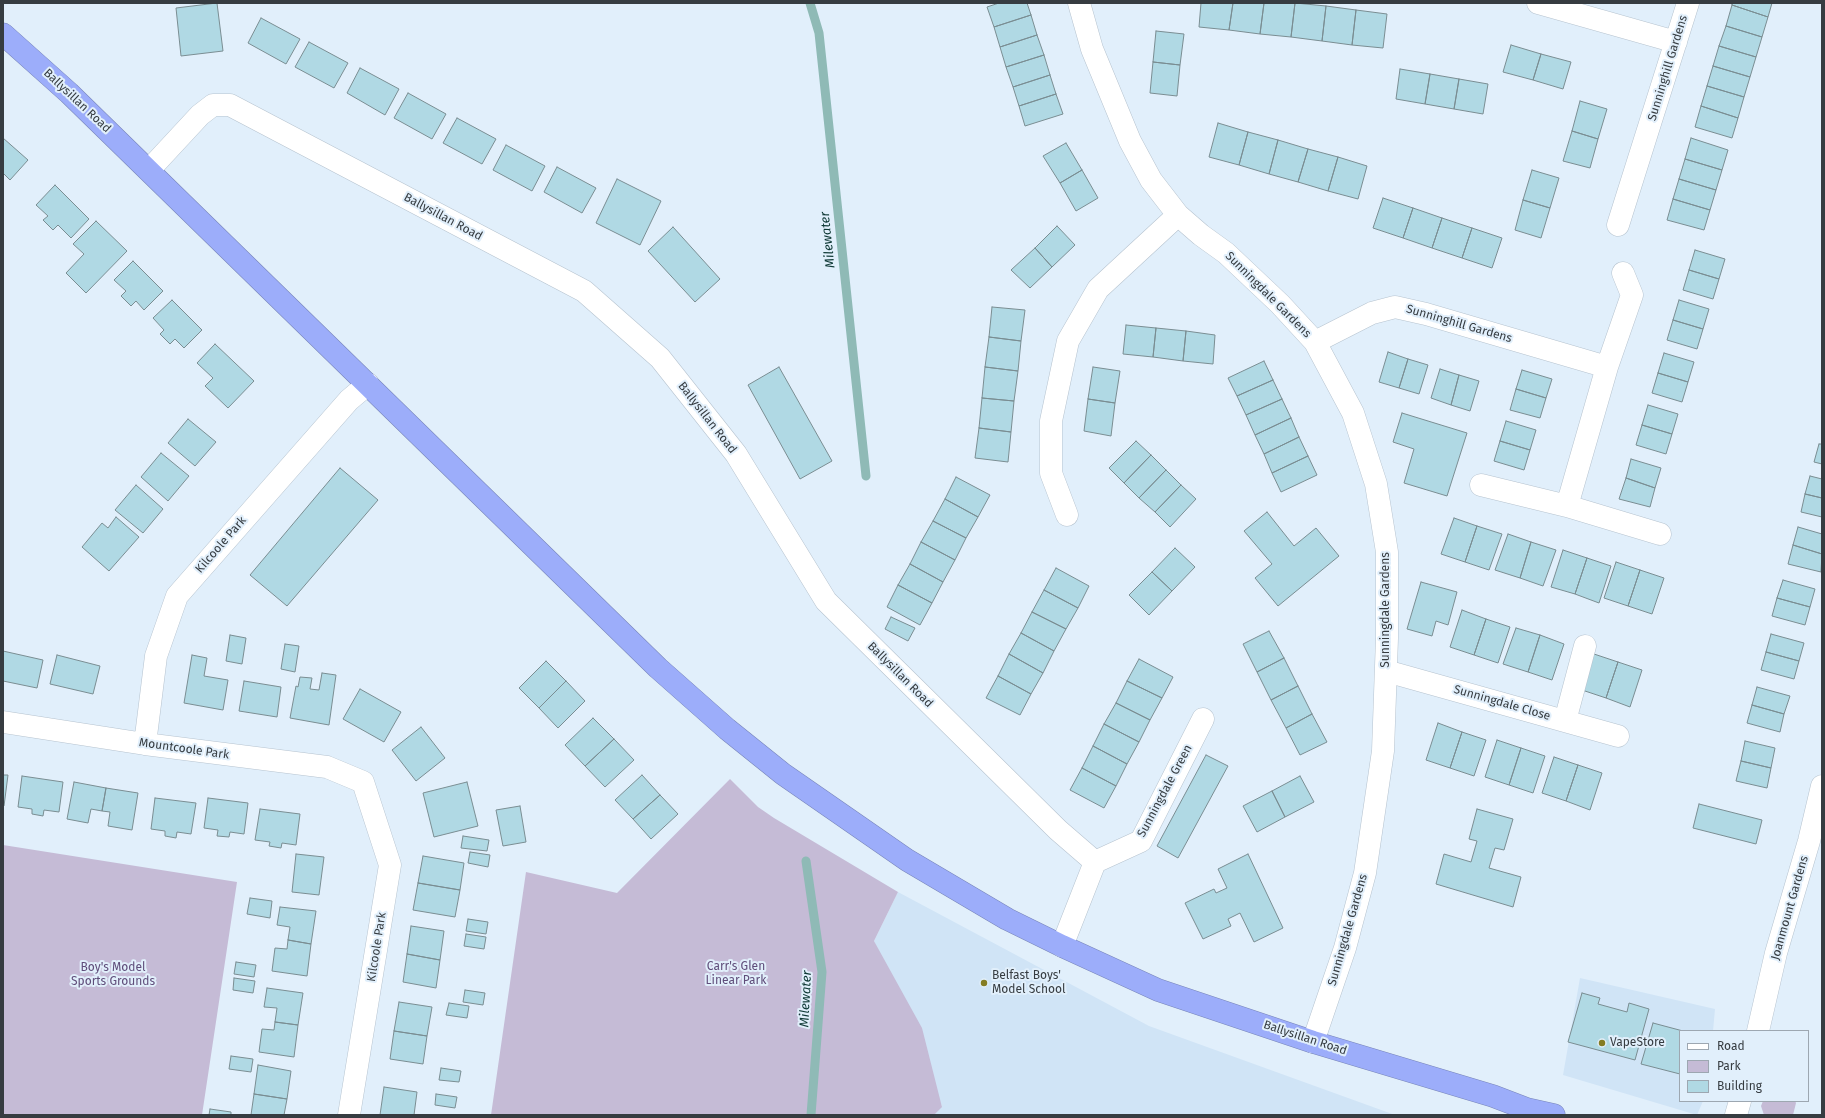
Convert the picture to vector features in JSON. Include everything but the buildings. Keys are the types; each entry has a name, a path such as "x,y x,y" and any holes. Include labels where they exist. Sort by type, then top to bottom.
{"highway":[{"name":"Ballysillan Road","path":"3,34 69,93 149,170 658,668 727,729 783,774 907,860 1008,919 1062,946 1158,990 1313,1042 1493,1096 1526,1112 1554,1115"}],"street":[{"name":"Sunningdale Gardens","path":"1080,3 1092,49 1130,141 1151,180 1178,215 1201,235 1226,253 1280,304 1315,342 1353,413 1376,484 1387,552 1386,671 1383,751 1365,873 1345,948 1313,1042"},
{"path":"1538,3 1676,42"},
{"name":"Sunninghill Gardens","path":"1618,225 1688,3"},
{"name":"Ballysillan Road","path":"149,170 200,115 213,105 230,105 584,291 660,358 736,454 826,600 1052,825 1095,862"},
{"path":"1067,515 1051,473 1051,421 1068,341 1098,289 1178,215"},
{"path":"1567,506 1607,367 1632,295 1623,273"},
{"name":"Sunninghill Gardens","path":"1315,342 1372,313 1396,307 1426,314 1607,367"},
{"name":"Kilcoole Park","path":"145,744 156,656 177,596 349,400 368,384"},
{"path":"1480,485 1567,506 1660,534"},
{"path":"1565,721 1585,646"},
{"name":"Sunningdale Close","path":"1386,671 1618,736"},
{"name":"Sunningdale Green","path":"1095,862 1140,841 1203,719"},
{"name":"Mountcoole Park","path":"3,722 145,744 327,768 363,782"},
{"name":"Kilcoole Park","path":"349,1115 390,865 363,782"},
{"name":"Joanmount Gardens","path":"1758,1030 1776,953 1816,842 1822,786"},
{"path":"1062,946 1095,862"},
{"path":"1736,1115 1740,1102"}],"shaded area":[{"name":"Belfast Boys' Model School","path":"898,892 1149,1026 1395,1115 934,1115 942,1106 874,941"},
{"path":"1580,978 1715,1009 1713,1030 1679,1030 1679,1102 1703,1102 1697,1115 1563,1075"}],"green space":[{"name":"Carr's Glen Linear Park","path":"730,779 758,807 774,818 898,892 874,941 922,1028 942,1107 934,1115 491,1115 526,872 617,893"},
{"name":"Boy's Model Sports Grounds","path":"3,845 237,882 202,1115 3,1115"},
{"path":"1763,1102 1796,1103 1793,1115 1764,1115 1761,1106"}],"waterway":[{"name":"Milewater","path":"810,3 819,33 866,476"},
{"name":"Milewater","path":"806,861 822,972 811,1115"}],"place":[{"name":"Belfast Boys' Model School","path":"984,983"},
{"name":"VapeStore","path":"1602,1043"}]}
